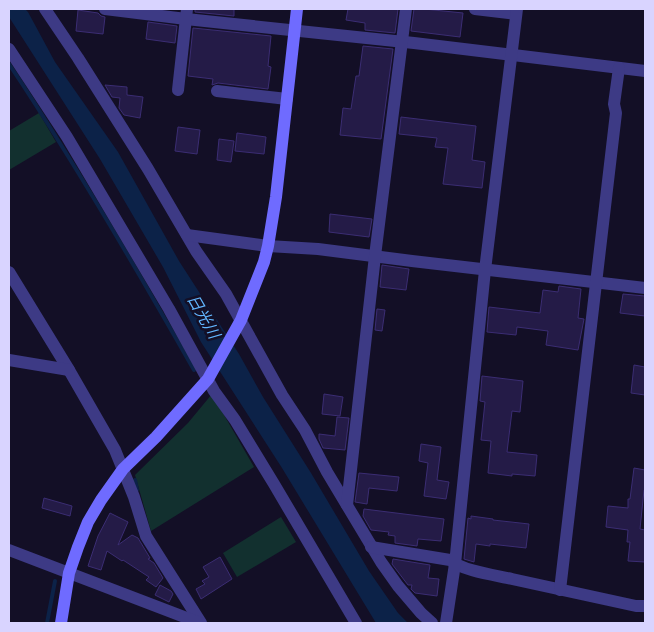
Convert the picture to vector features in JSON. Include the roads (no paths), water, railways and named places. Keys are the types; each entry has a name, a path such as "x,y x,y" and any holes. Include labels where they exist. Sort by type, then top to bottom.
{"street":[{"path":"46,9 144,162 186,235 226,294 371,547 398,586 432,623"},
{"path":"105,9 186,14 295,31 645,71"},
{"path":"60,623 69,573 88,522 123,469 162,430 208,379 241,320 264,262 276,196 297,9"},
{"path":"347,505 375,256 406,9"},
{"path":"446,623 455,564 485,270 517,11 475,9"},
{"path":"178,90 186,14"},
{"path":"9,49 67,137 169,309 214,391 274,484 352,622"},
{"path":"560,590 616,113 614,104 619,68"},
{"path":"217,90 287,99"},
{"path":"186,235 268,246 318,249 645,288"},
{"path":"9,272 102,426 123,469 146,536 200,623"},
{"path":"9,360 69,370"},
{"path":"371,547 450,560 455,564 472,570 636,606 645,606"},
{"path":"9,550 200,623"}],"water":[{"name":"日光川","path":"9,9 25,9 28,12 55,62 118,152 179,261 239,354 263,397 369,571 398,613 408,623 376,623 282,468 201,342 163,267 100,159 9,17"}],"waterway":[{"path":"9,64 104,215 194,370"},
{"path":"135,480 137,490"},
{"path":"47,623 55,581"}]}
